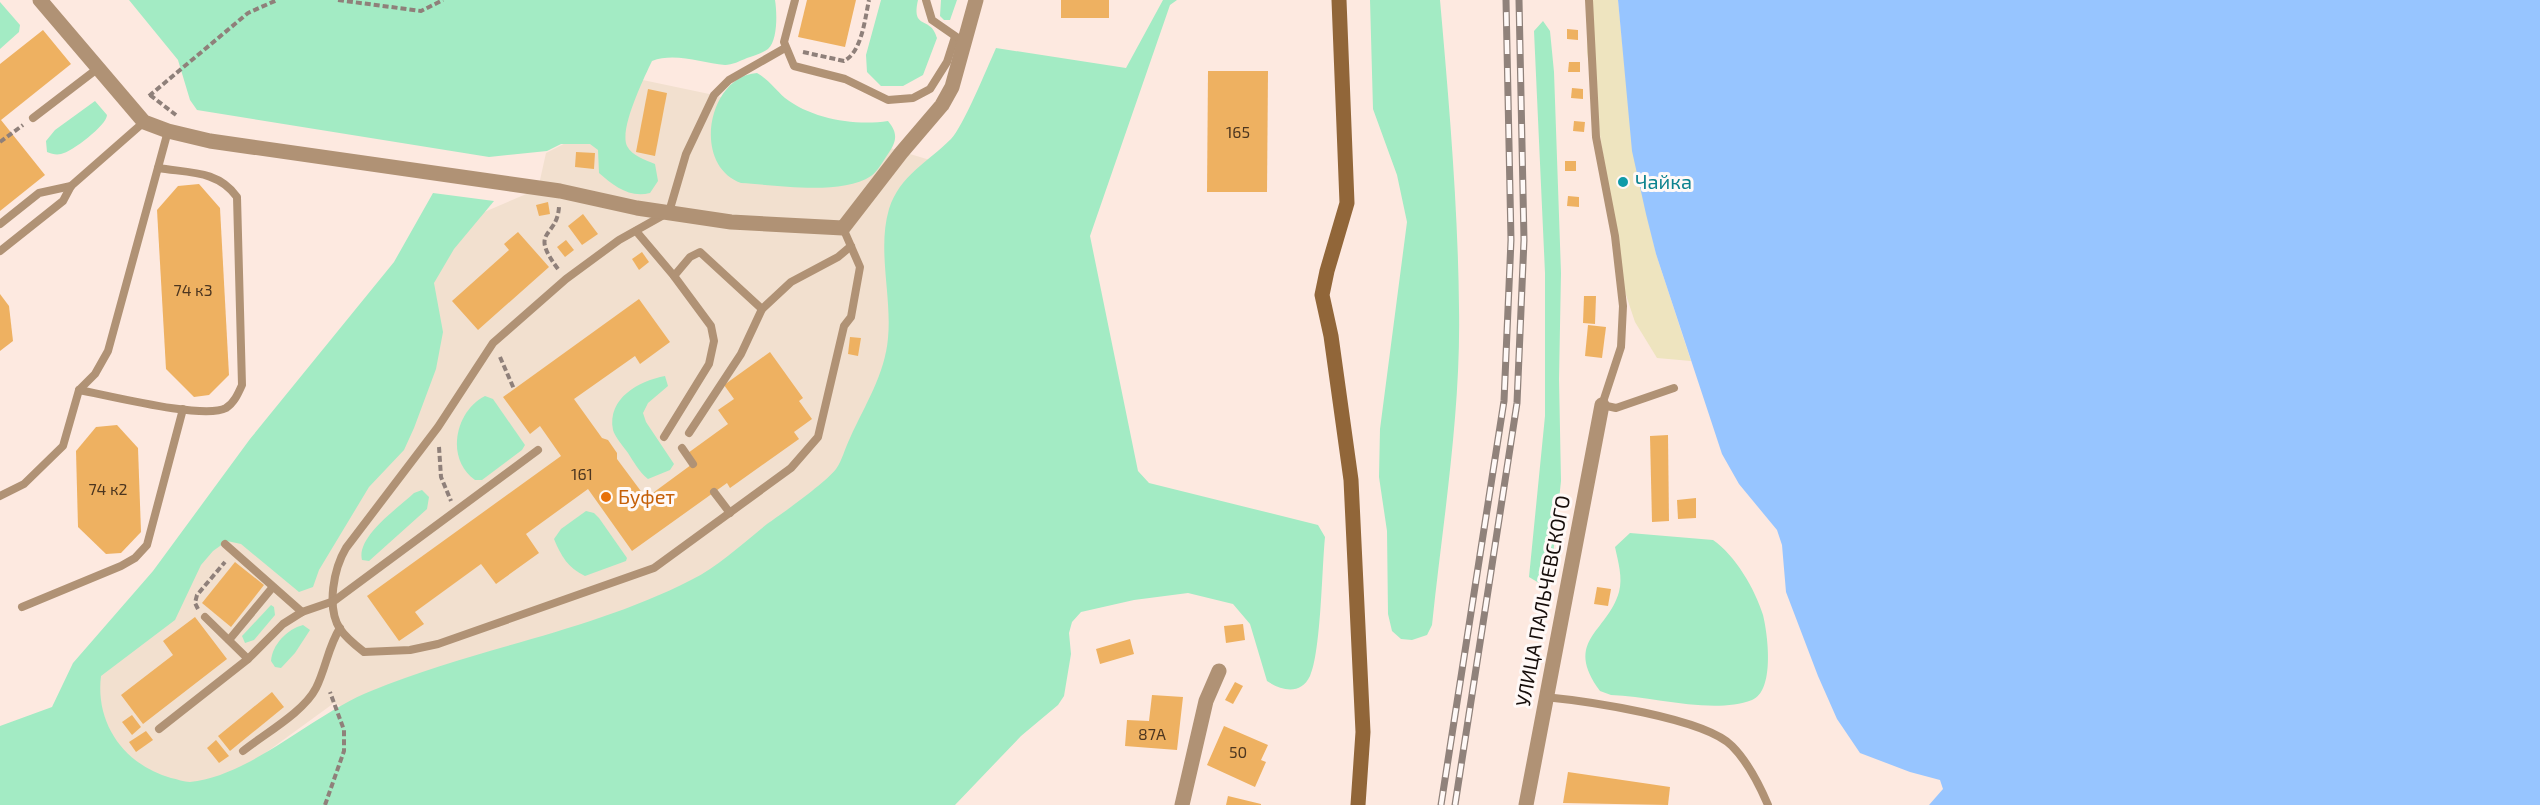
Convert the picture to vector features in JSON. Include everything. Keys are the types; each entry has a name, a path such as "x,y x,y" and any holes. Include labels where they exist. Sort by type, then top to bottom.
{"main road":[{"path":"1336,0 1347,203 1322,295 1331,336 1352,480 1363,732 1358,805"}],"street":[{"path":"40,0 144,122 168,131 222,143 560,191 731,222 843,228 901,153 942,105 952,87 960,39 976,0"},
{"name":"УЛИЦА ПАЛЬЧЕВСКОГО","path":"1526,805 1602,405"},
{"path":"1182,805 1206,701 1219,671"}],"lane":[{"path":"795,0 784,42 794,66 844,79 888,100 913,98 930,89 960,39 932,20 926,0"},
{"path":"1588,0 1596,137 1615,236 1623,306 1621,347 1602,405 1616,408 1674,388"},
{"path":"785,48 729,80 714,94 686,154 669,212 636,231 566,279 493,343 438,427 346,548 337,564 334,601 336,619 340,628 364,652 410,650 438,644 654,568 791,468 818,438 844,326 851,317 860,267 843,228"},
{"path":"33,117 97,69"},
{"path":"0,251 63,201 71,186 144,122"},
{"path":"0,496 24,484 63,446 79,390 95,374 108,351 168,131"},
{"path":"79,390 202,413 225,408 235,399 242,386 237,196 227,183 216,177 158,168"},
{"path":"0,224 39,193 71,186"},
{"path":"636,231 674,276 711,326 714,341 709,364 664,436"},
{"path":"689,433 741,354 762,309 791,282 838,257 851,246"},
{"path":"674,276 690,257 700,252 762,309"},
{"path":"22,607 121,566 135,558 147,545 183,409"},
{"path":"682,448 693,464"},
{"path":"159,729 248,659 283,624 302,612 334,601 538,450"},
{"path":"714,492 730,513"},
{"path":"225,544 272,588 302,612"},
{"path":"229,640 272,588"},
{"path":"205,617 248,659"},
{"path":"243,751 308,701 323,672 331,641 340,628"},
{"path":"1545,697 1569,699 1693,724 1716,735 1731,744 1749,767 1768,805"}],"path":[{"path":"134,108 248,13 278,0"},
{"path":"338,0 421,11 443,0"},
{"path":"785,48 847,60 855,50 869,0"},
{"path":"0,142 12,133"},
{"path":"560,191 558,215 544,237 545,252 566,279"},
{"path":"493,343 514,389"},
{"path":"438,427 441,477 454,510"},
{"path":"205,617 195,603 197,595 233,552"},
{"path":"326,805 344,751 344,730 334,703"}],"shaded area":[{"path":"619,75 714,95 1050,196 1044,377 682,641 383,725 334,703 198,802 49,736 447,228 538,189 546,153 599,126"}],"green space":[{"path":"129,0 775,0 776,18 774,39 768,49 736,63 725,65 670,58 652,61 629,116 625,138 632,152 655,164 658,181 650,193 635,194 622,190 599,173 598,150 590,144 561,144 547,151 489,157 197,110 190,100 178,60"},
{"path":"881,0 918,0 919,20 931,27 937,38 923,75 903,86 881,86 867,72 866,55"},
{"path":"941,0 957,0 950,20 944,20 940,16"},
{"path":"1163,0 1177,0 1170,5 1090,236 1138,471 1149,483 1318,525 1325,537 1317,649 1310,676 1302,686 1296,689 1285,689 1267,681 1250,624 1233,604 1188,593 1134,600 1081,612 1072,622 1069,633 1071,654 1064,696 1058,705 1021,736 955,805 0,805 0,726 52,707 73,663 153,571 250,439 394,262 433,193 494,201 454,249 434,283 443,332 436,369 404,450 369,487 319,570 313,587 299,592 241,544 227,541 213,551 201,565 175,620 101,676 100,694 108,726 127,753 155,772 188,782 213,777 259,757 349,701 371,691 410,676 613,613 653,598 701,575 721,562 767,524 814,490 838,466 873,389 886,351 889,322 884,241 889,209 907,178 956,132 996,48 1126,68"},
{"path":"1370,0 1440,0 1452,154 1459,308 1454,427 1432,625 1427,635 1412,640 1401,639 1392,631 1388,614 1387,531 1379,477 1380,429 1407,222 1397,175 1373,109"},
{"path":"0,2 20,25 19,32 0,49"},
{"path":"1543,21 1550,31 1554,72 1561,273 1559,379 1561,481 1551,574 1544,583 1539,583 1529,577 1545,416 1545,273 1534,31"},
{"path":"757,73 785,98 821,116 848,121 888,121 895,133 895,141 878,169 871,176 858,182 826,188 741,183 725,173 716,159 711,141 712,122 717,104 727,89 740,78"},
{"path":"95,101 107,115 101,125 88,138 66,152 52,154 47,152 46,141 55,130"},
{"path":"665,376 668,386 648,403 643,413 646,422 674,464 670,470 648,479 615,436 612,419 620,400 627,393 645,382"},
{"path":"485,396 493,399 525,445 522,450 482,480 475,480 460,460 457,448 458,436 467,412"},
{"path":"422,490 429,497 427,509 369,561 362,560 365,542 380,523 414,493"},
{"path":"586,511 594,513 599,518 627,558 626,561 585,576 566,561 554,539 561,529"},
{"path":"1630,533 1713,540 1729,554 1755,594 1765,624 1768,648 1767,674 1759,695 1752,700 1719,706 1682,704 1611,695 1600,691 1590,674 1586,660 1587,648 1619,592 1620,575 1615,547"},
{"path":"271,605 274,607 275,615 254,640 245,643 242,636"},
{"path":"303,625 310,630 295,653 281,668 275,667 271,661 272,655 281,638 291,630"}],"sand":[{"name":"Чайка","path":"1588,0 1618,0 1633,151 1656,254 1691,361 1657,358 1635,322 1624,289 1587,52"}],"water":[{"path":"1618,0 2540,0 2540,805 1929,805 1943,789 1940,780 1910,772 1860,753 1837,719 1786,592 1782,545 1777,530 1739,484 1722,454 1656,254 1632,151"}],"building":[{"path":"807,0 856,0 845,47 798,37"},
{"path":"1061,0 1109,0 1109,18 1061,18"},
{"path":"1567,29 1578,30 1578,40 1567,39"},
{"path":"43,30 71,64 1,120 45,175 0,211 0,64"},
{"path":"1569,62 1580,62 1580,72 1568,72"},
{"path":"1208,71 1268,71 1267,192 1207,192"},
{"path":"1572,88 1583,89 1583,99 1571,98"},
{"path":"648,89 667,93 655,156 636,152"},
{"path":"1574,121 1585,122 1584,132 1573,131"},
{"path":"576,152 595,153 594,169 575,167"},
{"path":"1565,161 1576,161 1576,171 1565,171"},
{"path":"199,184 220,208 229,375 209,395 194,397 166,369 157,210 178,186"},
{"path":"1568,196 1579,197 1579,207 1567,206"},
{"path":"548,202 550,214 539,216 536,205"},
{"path":"583,214 598,234 582,245 568,226"},
{"path":"518,232 549,267 478,330 452,301 509,250 504,244"},
{"path":"566,240 574,250 565,257 557,247"},
{"path":"642,252 649,262 639,270 632,259"},
{"path":"0,294 9,306 13,341 0,351"},
{"path":"1584,296 1596,296 1595,324 1583,323"},
{"path":"639,299 670,342 640,364 635,356 574,399 602,438 608,440 617,453 617,459 646,498 695,462 688,453 728,424 718,410 734,399 724,385 770,352 803,398 799,401 812,419 794,432 799,439 730,488 727,483 632,551 588,489 526,534 539,553 496,584 481,564 415,612 424,624 399,641 367,596 561,456 540,426 530,434 503,397"},
{"path":"1588,325 1606,327 1602,358 1585,356"},
{"path":"850,337 861,338 858,356 848,354"},
{"path":"117,425 138,448 141,532 121,553 106,554 78,527 76,451 96,427"},
{"path":"1668,435 1669,521 1652,522 1650,436"},
{"path":"1696,498 1696,518 1678,519 1677,500"},
{"path":"235,562 264,585 231,627 202,603"},
{"path":"1597,587 1611,589 1608,606 1594,604"},
{"path":"195,617 227,659 143,724 121,695 173,655 163,641"},
{"path":"1243,624 1245,640 1226,643 1224,626"},
{"path":"1130,639 1134,654 1100,664 1096,649"},
{"path":"1235,682 1243,686 1233,704 1225,700"},
{"path":"272,692 284,707 230,751 218,736"},
{"path":"1152,695 1183,697 1177,750 1125,746 1127,720 1149,721"},
{"path":"132,715 141,727 132,735 122,722"},
{"path":"1224,726 1268,745 1261,760 1266,762 1255,787 1207,765"},
{"path":"146,731 153,740 136,752 129,742"},
{"path":"216,740 229,756 219,763 207,748"},
{"path":"1568,772 1670,787 1668,805 1563,803"},
{"path":"1228,796 1261,804 1261,805 1226,805"}],"railway":[{"path":"1441,805 1504,401 1511,240 1506,0"},
{"path":"1455,805 1517,403 1524,240 1519,0"}],"place":[{"name":"Чайка","path":"1623,182"},
{"name":"Буфет","path":"606,497"}]}
